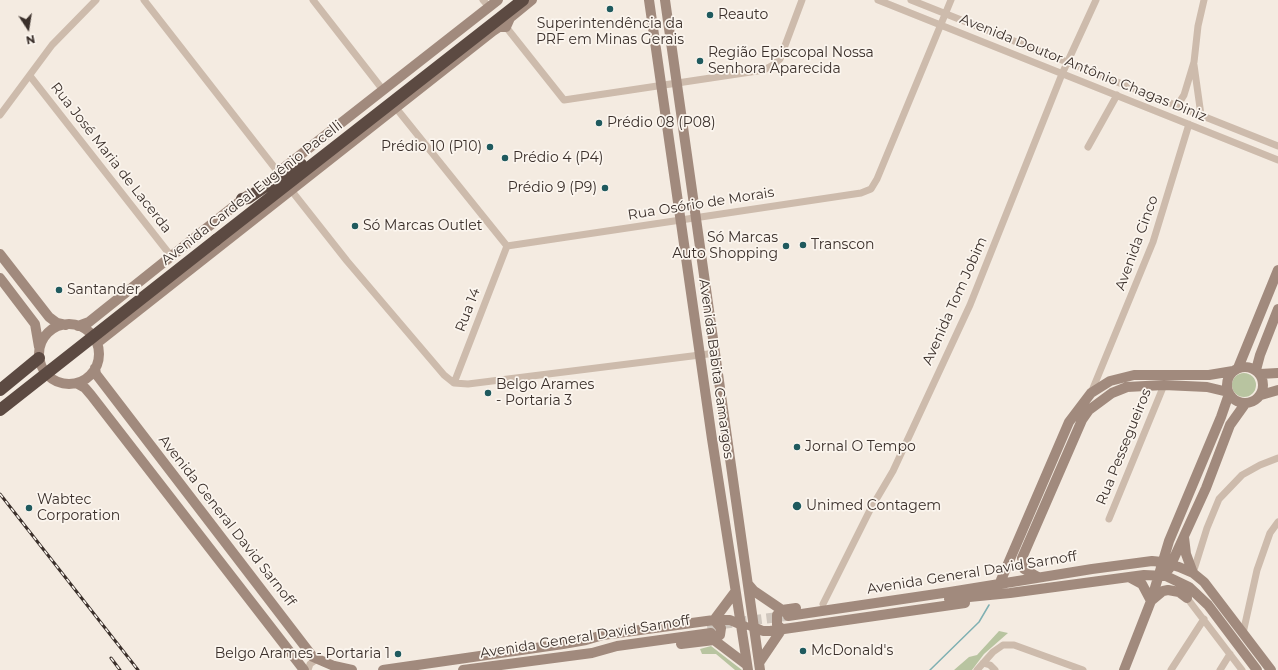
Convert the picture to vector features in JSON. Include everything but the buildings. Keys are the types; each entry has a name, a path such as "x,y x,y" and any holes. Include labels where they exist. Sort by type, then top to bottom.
{"highway":[{"name":"Avenida Cardeal Eugênio Pacelli","path":"0,410 214,237 301,164 512,0"},
{"name":"Avenida Cardeal Eugênio Pacelli","path":"0,399 214,237 260,206 523,0"},
{"path":"242,199 248,198 295,166 301,164"},
{"path":"260,206 291,190"},
{"path":"0,390 39,353"}],"main road":[{"name":"Avenida Cardeal Eugênio Pacelli","path":"78,326 89,322 242,199 383,90 486,4 498,0"},
{"name":"Avenida Cardeal Eugênio Pacelli","path":"96,343 493,31 499,27 506,27 510,18 532,0"},
{"name":"Avenida Babita Camargos","path":"649,0 747,668"},
{"name":"Avenida Babita Camargos","path":"665,0 760,667"},
{"path":"0,254 48,317 57,323 78,326 89,333 96,343 99,352 95,368 87,378 76,383 68,384 52,379 46,374 39,353 35,324 0,278"},
{"path":"1187,598 1166,577 1162,562 1169,541 1224,410 1228,393 1228,378 1236,370 1278,270"},
{"path":"1261,396 1263,382 1258,372 1260,355 1278,309"},
{"path":"39,353 49,332 56,327 66,325"},
{"name":"Avenida General David Sarnoff","path":"95,368 96,374 317,659 334,668 352,670"},
{"path":"1002,580 1069,422 1091,393 1110,381 1147,374 1209,375 1251,368 1258,372 1278,373"},
{"path":"0,417 43,384 52,379"},
{"name":"Avenida General David Sarnoff","path":"76,383 85,388 156,477 304,670"},
{"path":"1038,577 1024,569 1022,558 1082,420 1089,410 1112,393 1127,387 1164,384 1217,389 1228,393 1236,401 1245,404 1251,403 1261,396 1278,390"},
{"path":"1217,389 1224,410"},
{"path":"1162,562 1184,534 1206,488 1230,425 1245,404"},
{"path":"156,477 167,466"},
{"path":"164,488 177,478"},
{"path":"1184,534 1186,554 1193,573"},
{"path":"1162,562 1193,573 1213,592 1271,670"},
{"name":"Avenida General David Sarnoff","path":"786,616 950,592 1038,577 1162,562"},
{"path":"1127,576 1138,580 1142,584 1151,601"},
{"name":"Avenida General David Sarnoff","path":"786,616 1010,593 1127,576 1166,577"},
{"path":"1124,670 1151,601 1166,577"},
{"path":"1166,577 1193,591 1208,605 1257,670"},
{"path":"782,629 777,624 776,618 823,604 1002,580 1022,580"},
{"path":"748,584 754,592 786,616"},
{"path":"249,598 261,588"},
{"path":"1151,601 1163,591 1168,590 1179,592 1187,598"},
{"path":"712,630 735,592"},
{"path":"712,630 730,620 739,619 755,633 952,605 1010,593"},
{"path":"760,667 782,629"},
{"path":"712,630 747,668"},
{"name":"Avenida General David Sarnoff","path":"383,670 586,640 603,635 712,630"},
{"name":"Avenida General David Sarnoff","path":"463,670 592,652 615,652 712,630"}],"street":[{"path":"0,115 52,45 96,0"},
{"path":"144,0 278,172"},
{"path":"313,0 383,90"},
{"path":"506,27 564,100 764,70 773,65 780,58 802,0"},
{"name":"Avenida Doutor Antônio Chagas Diniz","path":"878,0 1278,160"},
{"name":"Avenida Doutor Antônio Chagas Diniz","path":"911,0 1278,146"},
{"name":"Rua Osório de Morais","path":"507,246 862,193 871,189 878,179 952,0"},
{"name":"Avenida Tom Jobim","path":"823,604 870,510 893,471 970,305 1062,74 1096,0"},
{"path":"1177,106 1184,95 1194,62 1198,26 1204,0"},
{"path":"1194,62 1201,115"},
{"name":"Rua José Maria de Lacerda","path":"30,76 171,256"},
{"path":"1088,147 1117,95"},
{"path":"396,108 507,246"},
{"name":"Avenida Cinco","path":"1091,393 1103,368 1153,242 1189,124"},
{"path":"291,190 347,261 444,375 454,383 468,384 716,353"},
{"name":"Rua 14","path":"454,383 507,246"},
{"path":"1103,368 1110,381"},
{"name":"Rua Pessegueiros","path":"1109,519 1164,384"},
{"path":"1193,573 1207,528 1220,499 1231,485 1242,475 1260,464 1278,458"},
{"path":"1243,633 1257,570 1270,533 1278,522"},
{"path":"1187,598 1242,670"},
{"path":"1171,670 1204,619"},
{"path":"977,670 993,652 1003,645 1014,645 1083,670"},
{"path":"1220,670 1230,654"},
{"path":"308,670 310,664 317,659"},
{"path":"983,663 990,665 994,670"}],"green space":[{"path":"1244,373 1253,376 1256,385 1253,394 1244,397 1235,394 1232,385 1235,376"},
{"path":"999,631 1008,633 984,654 972,670 954,670 969,657 977,655"},
{"path":"711,646 742,670 735,670 716,654 702,654 700,649"}],"waterway":[{"path":"930,670 979,622 989,605"}],"tunnel":[{"path":"707,626 786,616"}],"railway":[{"path":"0,494 138,670"},
{"path":"111,658 120,670"}],"place":[{"name":"Superintendência da PRF em Minas Gerais","path":"610,9"},
{"name":"Reauto","path":"710,15"},
{"name":"Região Episcopal Nossa Senhora Aparecida","path":"700,61"},
{"name":"Prédio 08 (P08)","path":"599,123"},
{"name":"Prédio 10 (P10)","path":"490,147"},
{"name":"Prédio 4 (P4)","path":"505,158"},
{"name":"Prédio 9 (P9)","path":"605,188"},
{"name":"Só Marcas Outlet","path":"355,226"},
{"name":"Transcon","path":"803,245"},
{"name":"Só Marcas Auto Shopping","path":"786,246"},
{"name":"Santander","path":"59,290"},
{"name":"Belgo Arames - Portaria 3","path":"488,393"},
{"name":"Jornal O Tempo","path":"797,447"},
{"name":"Unimed Contagem","path":"797,506"},
{"name":"Wabtec Corporation","path":"29,508"},
{"name":"McDonald's","path":"803,651"},
{"name":"Belgo Arames - Portaria 1","path":"398,654"}]}
